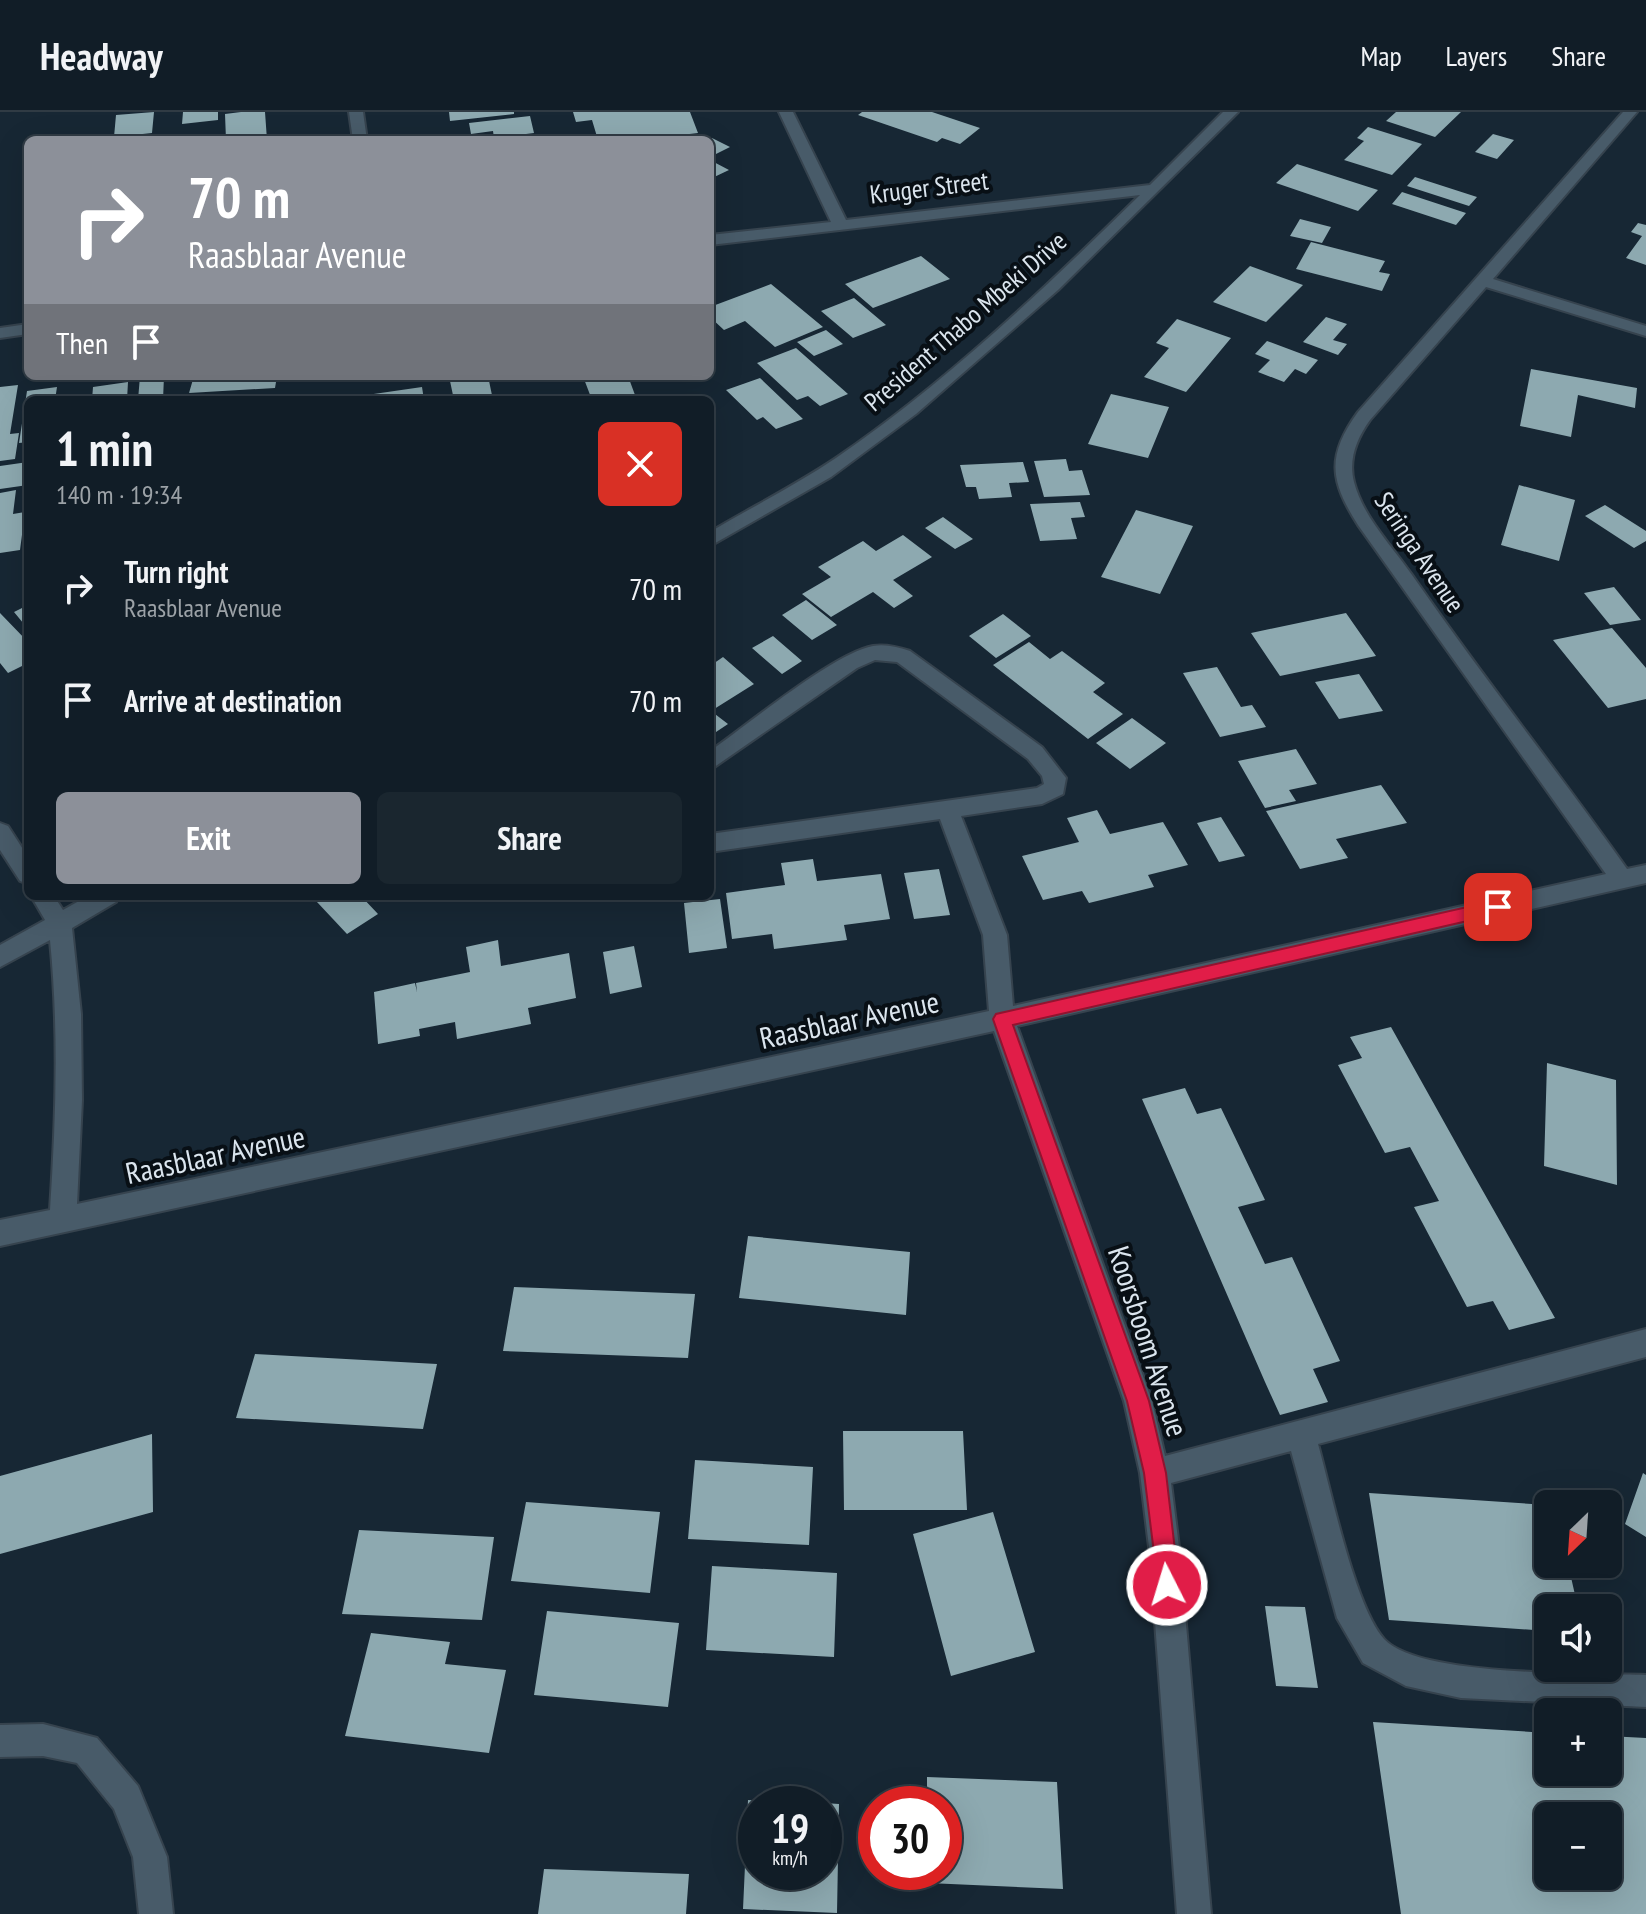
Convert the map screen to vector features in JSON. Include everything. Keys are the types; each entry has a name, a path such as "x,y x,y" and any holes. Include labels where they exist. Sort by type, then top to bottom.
{"street":[{"path":"356,112 359,136"},
{"path":"786,112 840,224"},
{"name":"President Thabo Mbeki Drive","path":"714,538 858,450 922,401 1155,189 1231,112"},
{"name":"Seringa Avenue","path":"1630,112 1358,424 1346,447 1343,473 1358,509 1414,592 1634,877"},
{"name":"Kruger Street","path":"714,240 1155,189"},
{"path":"1483,281 1646,331"},
{"path":"0,333 24,330"},
{"path":"714,759 850,663 873,652 889,652 903,656 1035,753 1055,778 1055,788 1042,796 714,842"},
{"name":"Koorsboom Avenue","path":"948,810 995,935 1002,1019 1138,1401 1155,1473 1165,1555 1194,1914"},
{"path":"0,832 24,869"},
{"name":"Raasblaar Avenue","path":"0,1233 1002,1019 1634,877"},
{"path":"45,900 60,924 69,1014 70,1100 63,1219"},
{"path":"0,957 101,900"},
{"path":"1155,1473 1646,1343"},
{"path":"1301,1435 1352,1618 1374,1652 1406,1670 1461,1682 1646,1691"},
{"path":"0,1741 43,1740 86,1749 126,1798 150,1857 156,1914"}],"building":[{"path":"154,112 152,133 114,136 116,115"},
{"path":"183,112 218,112 218,120 182,124"},
{"path":"265,112 267,136 226,136 225,114"},
{"path":"449,112 514,112 514,114 450,121"},
{"path":"573,112 690,112 698,133 597,136 592,120 576,122"},
{"path":"862,112 932,112 980,128 960,144 942,138 937,142 858,115"},
{"path":"1396,112 1461,112 1435,137 1386,121"},
{"path":"530,116 534,133 494,136 493,131 471,134 469,123"},
{"path":"1368,127 1422,144 1392,175 1344,160 1364,141 1357,138"},
{"path":"1493,134 1514,140 1497,159 1475,152"},
{"path":"714,139 730,147 714,155"},
{"path":"714,162 729,170 714,177"},
{"path":"1297,164 1378,190 1358,211 1276,183"},
{"path":"1415,177 1477,197 1469,206 1407,186"},
{"path":"1402,192 1466,213 1456,225 1392,204"},
{"path":"1300,219 1331,227 1322,243 1290,236"},
{"path":"1638,223 1646,225 1646,265 1626,258 1642,236 1631,232"},
{"path":"1311,242 1385,261 1379,272 1390,274 1382,291 1296,269"},
{"path":"921,256 950,279 873,308 845,284"},
{"path":"1250,266 1303,285 1266,322 1213,302"},
{"path":"771,284 823,327 775,347 745,321 724,330 714,321 714,305"},
{"path":"854,298 886,325 853,338 821,311"},
{"path":"1326,317 1347,324 1333,340 1347,344 1338,355 1303,342"},
{"path":"1177,319 1231,338 1186,392 1144,377 1169,348 1156,343"},
{"path":"826,330 843,344 814,356 797,342"},
{"path":"1267,341 1318,360 1306,374 1295,369 1284,382 1258,372 1270,360 1255,354"},
{"path":"796,348 848,394 820,406 808,396 797,400 757,363"},
{"path":"1531,369 1637,388 1635,408 1578,395 1571,437 1520,426"},
{"path":"760,378 803,419 776,429 763,417 757,420 726,390"},
{"path":"140,380 164,380 163,396 138,396"},
{"path":"193,380 276,380 275,388 189,393"},
{"path":"489,380 492,396 453,396 450,381"},
{"path":"584,380 629,380 635,395 626,396 590,396"},
{"path":"128,382 127,396 92,396 93,387"},
{"path":"18,385 10,434 19,433 15,459 0,461 0,387"},
{"path":"57,387 56,396 26,396 27,391"},
{"path":"422,387 423,396 360,396"},
{"path":"1111,394 1169,407 1148,458 1088,444"},
{"path":"24,410 24,442 19,443"},
{"path":"1066,459 1069,471 1082,470 1090,495 1044,497 1034,461"},
{"path":"1023,462 1029,482 1009,483 1012,497 979,499 976,487 966,487 960,465"},
{"path":"24,463 24,486 0,489 0,466"},
{"path":"1519,485 1575,500 1559,561 1501,545"},
{"path":"16,490 13,514 24,512 20,550 0,553 0,493"},
{"path":"1080,502 1085,517 1071,518 1077,539 1040,541 1030,504"},
{"path":"1605,505 1646,531 1646,541 1634,548 1585,516"},
{"path":"1136,510 1193,526 1160,594 1101,577"},
{"path":"943,517 973,539 955,549 925,528"},
{"path":"903,535 932,557 893,580 913,596 894,608 873,592 831,617 802,594 831,577 818,567 863,541 876,551"},
{"path":"1614,587 1641,620 1610,625 1584,593"},
{"path":"806,600 837,625 812,640 782,615"},
{"path":"24,607 24,624 14,612"},
{"path":"0,613 24,638 24,665 8,673 0,663"},
{"path":"1346,613 1376,656 1280,676 1251,633"},
{"path":"1003,614 1031,636 996,658 969,636"},
{"path":"1612,628 1646,668 1646,699 1608,708 1553,640"},
{"path":"773,636 802,661 782,674 752,648"},
{"path":"1029,642 1050,659 1062,651 1105,683 1093,692 1123,714 1088,739 993,665"},
{"path":"723,657 754,684 714,709 714,663"},
{"path":"1217,667 1241,707 1252,705 1266,727 1220,737 1183,673"},
{"path":"1359,674 1383,711 1339,719 1315,682"},
{"path":"714,713 728,724 714,733"},
{"path":"1132,718 1166,743 1130,769 1096,743"},
{"path":"1296,749 1317,784 1289,790 1296,801 1265,808 1238,761"},
{"path":"1381,785 1407,823 1336,839 1348,858 1300,869 1266,811"},
{"path":"1097,810 1110,834 1163,822 1188,865 1148,875 1154,887 1089,903 1082,891 1043,900 1022,856 1079,842 1067,818"},
{"path":"1221,817 1245,856 1219,862 1197,823"},
{"path":"813,859 817,881 881,874 890,919 844,925 847,940 774,949 772,934 732,939 726,893 785,885 781,863"},
{"path":"939,869 950,915 914,919 904,873"},
{"path":"720,899 727,948 689,953 684,903"},
{"path":"365,900 378,914 347,934 317,902"},
{"path":"498,940 501,966 569,953 576,998 528,1008 531,1024 457,1039 455,1022 419,1029 420,1036 378,1044 374,992 415,983 417,992 416,983 470,972 466,947"},
{"path":"634,946 642,987 610,994 603,952"},
{"path":"1391,1027 1555,1318 1509,1330 1493,1301 1467,1307 1414,1207 1439,1201 1410,1147 1385,1153 1338,1065 1362,1058 1350,1037"},
{"path":"1547,1063 1616,1080 1617,1185 1544,1166"},
{"path":"1185,1088 1197,1114 1221,1108 1265,1200 1238,1207 1265,1264 1292,1257 1340,1361 1313,1369 1328,1402 1280,1415 1142,1099"},
{"path":"748,1236 910,1252 906,1315 739,1298"},
{"path":"514,1287 695,1294 688,1358 503,1351"},
{"path":"255,1354 437,1364 423,1429 236,1418"},
{"path":"843,1431 963,1431 967,1510 844,1510"},
{"path":"152,1434 153,1512 0,1554 0,1476"},
{"path":"695,1460 813,1467 809,1545 688,1539"},
{"path":"1643,1473 1646,1475 1646,1537 1625,1524"},
{"path":"1369,1493 1534,1504 1534,1578 1571,1578 1575,1594 1534,1594 1534,1630 1389,1620"},
{"path":"526,1502 660,1512 650,1593 511,1581"},
{"path":"993,1512 1035,1652 951,1676 913,1534"},
{"path":"359,1530 494,1537 482,1620 342,1614"},
{"path":"712,1566 837,1573 834,1657 706,1650"},
{"path":"1265,1606 1305,1607 1318,1688 1276,1686"},
{"path":"547,1611 679,1623 668,1707 534,1695"},
{"path":"371,1633 450,1642 445,1664 506,1670 489,1753 345,1736"},
{"path":"1373,1722 1534,1732 1534,1786 1622,1786 1622,1737 1646,1738 1646,1914 1401,1914"},
{"path":"927,1777 1057,1782 1063,1889 962,1885 962,1786 927,1786"},
{"path":"544,1869 689,1874 686,1914 538,1914"},
{"path":"744,1890 837,1890 837,1913 743,1909"}],"route":[{"path":"1167,1585 1155,1473 1138,1401 1002,1019 1498,907"}]}
